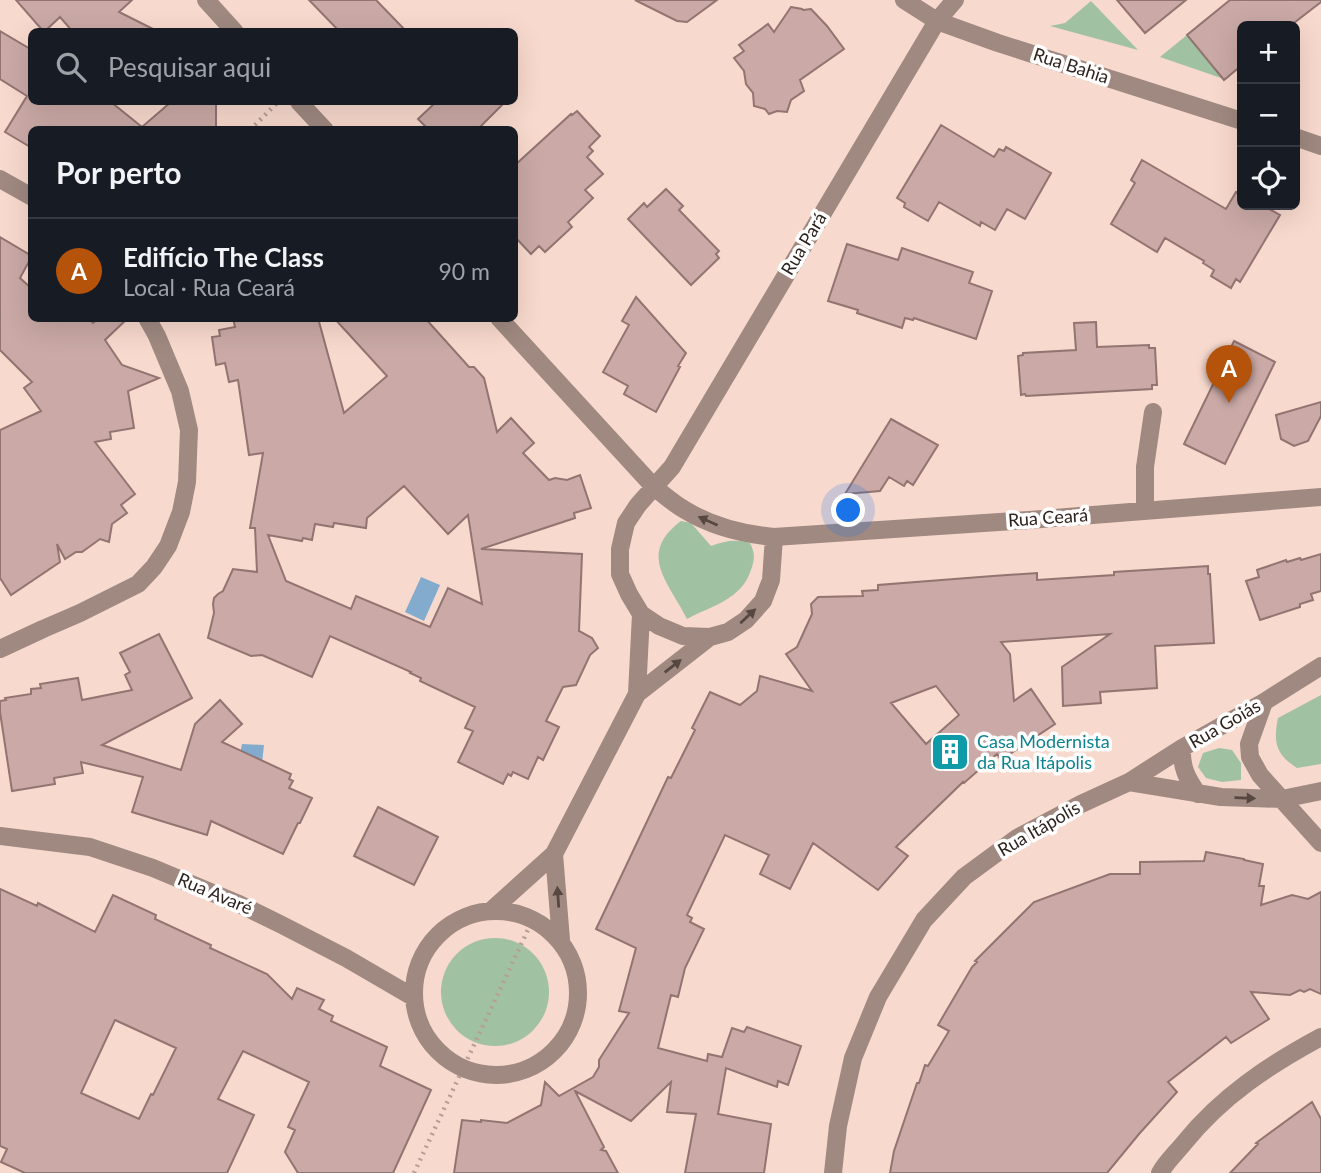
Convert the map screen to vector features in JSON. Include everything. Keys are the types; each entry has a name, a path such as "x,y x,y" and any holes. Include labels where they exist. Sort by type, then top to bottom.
{"street":[{"path":"206,0 231,28"},
{"name":"Rua Bahia","path":"904,0 937,21 998,43 1237,119"},
{"name":"Rua Pará","path":"641,614 620,574 620,549 626,523 638,505 672,467 937,21 955,0"},
{"path":"302,105 321,126"},
{"path":"1300,140 1321,146"},
{"path":"0,179 28,195"},
{"path":"0,649 138,584 168,546 181,512 187,482 189,430 180,391 149,322"},
{"path":"503,322 654,487"},
{"path":"1145,511 1144,467 1153,412"},
{"name":"Rua Ceará","path":"654,487 685,510 706,521 751,535 774,537 1321,497"},
{"path":"641,614 659,626 683,636 710,637 728,632 746,620 763,601 771,580 774,537"},
{"path":"493,909 554,854 637,694 641,614"},
{"path":"637,694 710,637"},
{"name":"Rua Goiás","path":"1129,782 1321,666"},
{"path":"1264,702 1249,744 1250,758 1260,775 1321,843"},
{"path":"1182,748 1183,769 1198,794"},
{"path":"1129,782 1221,797 1282,799 1321,791"},
{"name":"Rua Itápolis","path":"833,1173 838,1126 853,1058 878,997 924,920 964,877 1017,838 1129,782"},
{"name":"Rua Avaré","path":"0,836 90,847 153,868 280,924 413,997"},
{"path":"554,854 561,940"},
{"path":"493,909 519,912 542,923 561,940 574,965 579,992 575,1019 562,1043 541,1062 516,1073 489,1076 463,1069 443,1057 428,1040 417,1020 413,997 416,971 427,947 445,928 467,915 493,909"},
{"path":"1160,1173 1197,1126 1239,1087 1289,1054 1321,1037"}],"path":[{"path":"254,126 276,105"},
{"path":"414,1173 533,919"}],"green space":[{"path":"1091,1 1138,50 1050,26 1065,23"},
{"path":"1187,35 1224,79 1160,57"},
{"path":"681,521 691,523 711,546 730,541 750,543 754,556 746,580 733,595 687,619 665,580 659,556 661,545 668,533"},
{"path":"1321,695 1321,764 1297,768 1280,753 1276,741 1278,718"},
{"path":"1219,748 1232,750 1241,763 1241,780 1222,782 1206,778 1198,767 1203,753"},
{"path":"495,938 516,942 533,954 545,971 549,992 545,1013 533,1030 516,1042 495,1046 474,1042 457,1030 445,1013 441,992 445,971 457,954 474,942"}],"water":[{"path":"421,577 440,585 424,621 405,612"},
{"path":"242,744 264,745 262,763 236,774"}],"building":[{"path":"16,0 132,0 119,12 151,28 70,28 60,17 48,28 40,28"},
{"path":"309,0 376,0 403,28 336,28"},
{"path":"635,0 717,0 687,22 677,21"},
{"path":"1117,0 1186,0 1145,33"},
{"path":"1230,0 1321,0 1296,21 1237,21 1237,69 1224,80 1187,35"},
{"path":"791,7 811,9 844,49 800,80 804,91 791,100 787,112 769,114 765,109 754,106 753,93 746,84 744,71 734,58 744,51 739,45 768,24 774,32"},
{"path":"0,31 28,48 28,105 115,105 141,126 28,126 28,146 5,132 27,96 0,79"},
{"path":"168,105 216,105 216,126 143,126"},
{"path":"433,105 502,105 481,126 425,126 418,119"},
{"path":"577,111 600,136 589,147 593,151 587,157 603,174 585,190 593,198 568,222 572,227 545,252 539,246 531,254 518,240 518,162"},
{"path":"941,125 994,157 999,149 1004,151 1006,147 1051,173 1025,219 1007,209 995,230 981,222 980,226 939,202 928,221 904,207 905,203 897,198"},
{"path":"1142,160 1226,209 1236,192 1237,210 1271,210 1280,215 1240,282 1236,279 1231,288 1211,276 1214,270 1203,263 1204,261 1165,238 1157,252 1111,224 1135,183 1131,180"},
{"path":"666,189 683,206 679,210 719,251 716,254 719,258 691,285 628,219 644,203 647,207"},
{"path":"0,237 28,254 28,263 20,278 28,285 28,322 124,322 105,340 122,365 159,378 128,391 134,428 110,432 111,439 95,442 135,494 121,505 127,513 112,524 109,542 100,539 82,552 76,552 65,559 57,544 60,562 11,595 0,578 0,430 41,411 24,388 32,382 0,350"},
{"path":"847,244 898,260 902,248 973,272 969,283 992,291 976,339 914,318 905,318 902,328 828,301"},
{"path":"636,297 686,353 656,412 624,394 628,386 603,372 629,325 622,321"},
{"path":"234,322 319,322 344,413 387,376 338,322 429,322 469,367 474,367 484,378 497,432 511,418 534,443 523,453 549,480 567,480 580,475 591,508 574,513 575,518 481,549 582,554 579,631 592,638 598,648 590,655 576,685 563,687 546,721 559,727 543,760 538,757 528,779 513,772 511,776 508,774 503,784 458,762 473,731 465,728 475,707 420,681 421,678 411,672 330,636 312,677 262,655 251,656 208,638 214,613 214,598 223,591 233,569 257,572 255,528 250,528 263,453 249,455 238,380 229,382 225,363 216,365 212,337 220,336 219,330 235,327","holes":["404,486 448,534 468,515 482,604 448,588 430,627 356,596 351,609 286,581 268,535 302,541 303,538 312,540 315,524 333,527 334,523 366,528 367,518"]},
{"path":"1096,322 1097,347 1149,345 1149,348 1155,348 1157,385 1152,385 1152,389 1021,395 1018,356 1023,353 1076,350 1074,323"},
{"path":"1234,341 1275,362 1225,464 1184,444"},
{"path":"1321,402 1321,416 1308,441 1294,446 1281,439 1276,415"},
{"path":"891,419 938,445 913,485 907,481 904,486 889,477 880,491 845,494"},
{"path":"1321,554 1321,591 1311,594 1313,600 1260,620 1246,581 1259,577 1257,570 1286,560 1301,560"},
{"path":"1208,566 1214,643 1155,646 1157,688 1100,692 1101,703 1063,706 1062,667 1110,634 1001,642 1010,654 1014,701 1031,689 1055,724 1001,760 997,754 963,782 896,847 908,856 878,890 813,843 790,889 760,874 769,855 725,835 687,915 692,918 690,922 704,929 685,968 678,997 671,995 658,1048 707,1061 708,1054 722,1057 732,1028 744,1032 747,1027 801,1046 788,1085 778,1081 777,1087 726,1068 718,1114 771,1124 764,1173 685,1173 696,1114 667,1112 671,1082 631,1121 575,1091 604,1147 601,1150 606,1151 618,1173 454,1173 462,1120 507,1123 541,1105 545,1082 559,1096 593,1077 599,1067 599,1060 629,1013 619,1011 636,948 596,929 668,777 671,778 695,730 692,728 710,692 740,705 757,691 760,676 812,691 786,654 797,647 812,614 811,604 818,597 863,596 862,591 878,590 878,585 1037,573 1037,580 1114,575 1114,572","holes":["936,686 959,715 926,744 891,703"]},
{"path":"159,634 192,698 102,745 181,770 195,724 220,700 242,724 222,742 291,774 289,779 293,781 289,788 312,798 283,854 211,821 207,835 132,812 143,777 81,762 83,773 54,778 55,784 12,791 0,701 31,694 31,689 41,688 40,684 78,678 82,700 132,690 125,675 130,672 120,653"},
{"path":"378,807 438,837 414,885 354,856"},
{"path":"1206,852 1263,864 1259,886 1264,886 1261,905 1292,895 1308,899 1321,892 1321,994 1310,989 1290,995 1251,992 1269,1019 1231,1043 1226,1037 1168,1082 1177,1092 1107,1173 890,1173 894,1151 917,1083 925,1065 928,1066 949,1031 938,1025 977,962 975,961 1034,902 1110,874 1140,874 1140,862 1204,861"},
{"path":"0,889 37,906 38,903 95,932 113,895 156,915 155,919 267,974 292,999 297,988 324,1000 319,1009 333,1016 331,1021 387,1047 380,1066 431,1090 393,1173 298,1173 285,1152 295,1130 288,1127 309,1082 243,1051 218,1099 254,1115 227,1173 25,1173 1,1162 7,1149 0,1146","holes":["115,1020 176,1048 139,1119 81,1093"]},
{"path":"1312,1102 1321,1119 1321,1173 1230,1173 1258,1144 1256,1143"}],"place":[{"name":"Edifício The Class","path":"1229,403"},
{"name":"Casa Modernista da Rua Itápolis","path":"950,752"}]}
